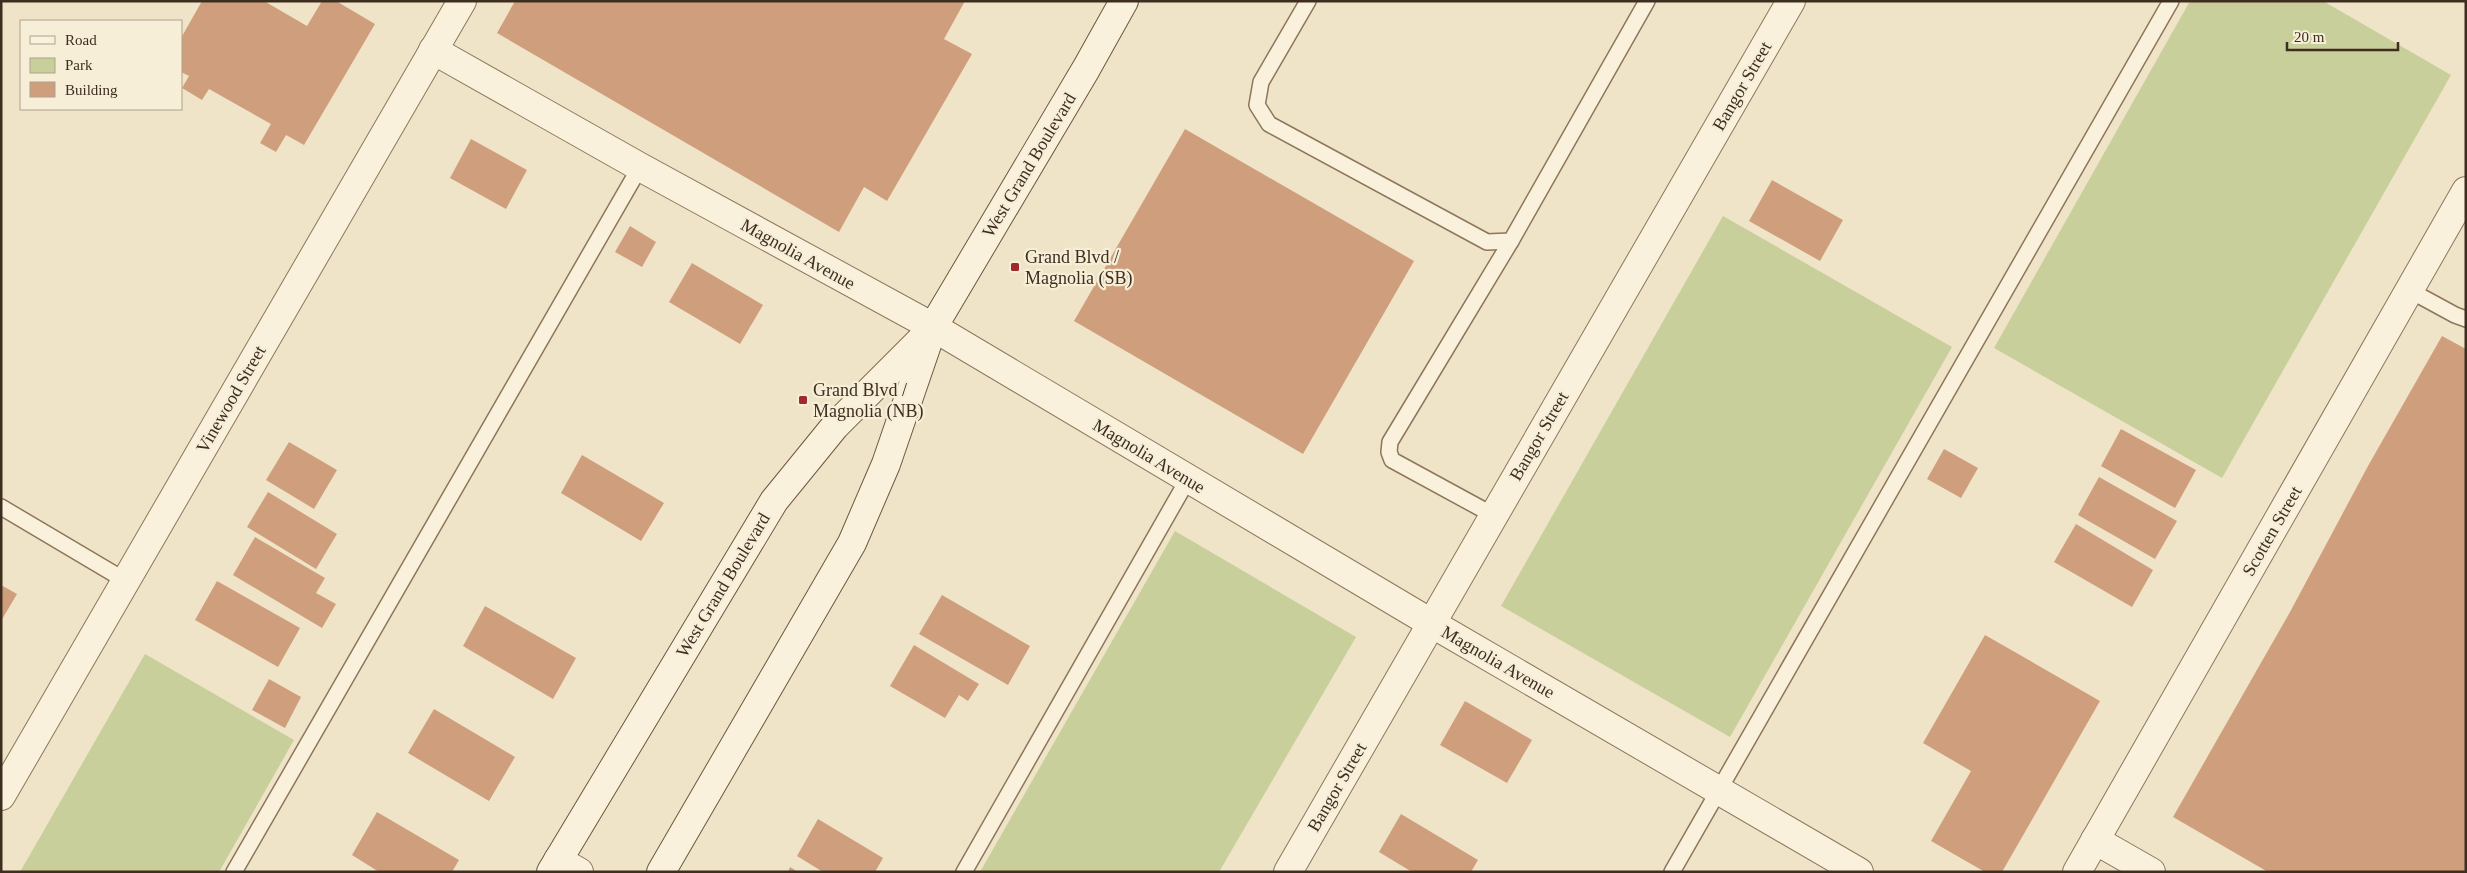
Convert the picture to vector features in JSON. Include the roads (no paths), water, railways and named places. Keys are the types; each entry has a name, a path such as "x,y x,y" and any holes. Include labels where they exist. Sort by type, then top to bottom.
{"street":[{"name":"Vinewood Street","path":"1,796 462,1"},
{"name":"West Grand Boulevard","path":"661,872 852,543 886,464 933,327 1082,77 1124,1"},
{"name":"Bangor Street","path":"1288,872 1791,1"},
{"name":"Magnolia Avenue","path":"433,50 640,167 933,327 1431,623 1860,872"},
{"name":"Scotten Street","path":"2077,872 2466,191"},
{"name":"West Grand Boulevard","path":"563,868 774,501 835,426 933,327"},
{"path":"2096,840 2151,872"}],"lane":[{"path":"1308,1 1261,82 1257,105 1269,124 1487,242 1511,241"},
{"path":"1493,515 1392,460 1389,452 1390,442 1511,241 1647,1"},
{"path":"1672,872 2171,1"},
{"path":"234,872 640,167"},
{"path":"2409,290 2455,315 2466,318"},
{"path":"964,872 1188,479"},
{"path":"1,507 126,581"}],"place":[{"name":"Grand Blvd / Magnolia (SB)","path":"1015,267"},
{"name":"Grand Blvd / Magnolia (NB)","path":"803,400"}]}
